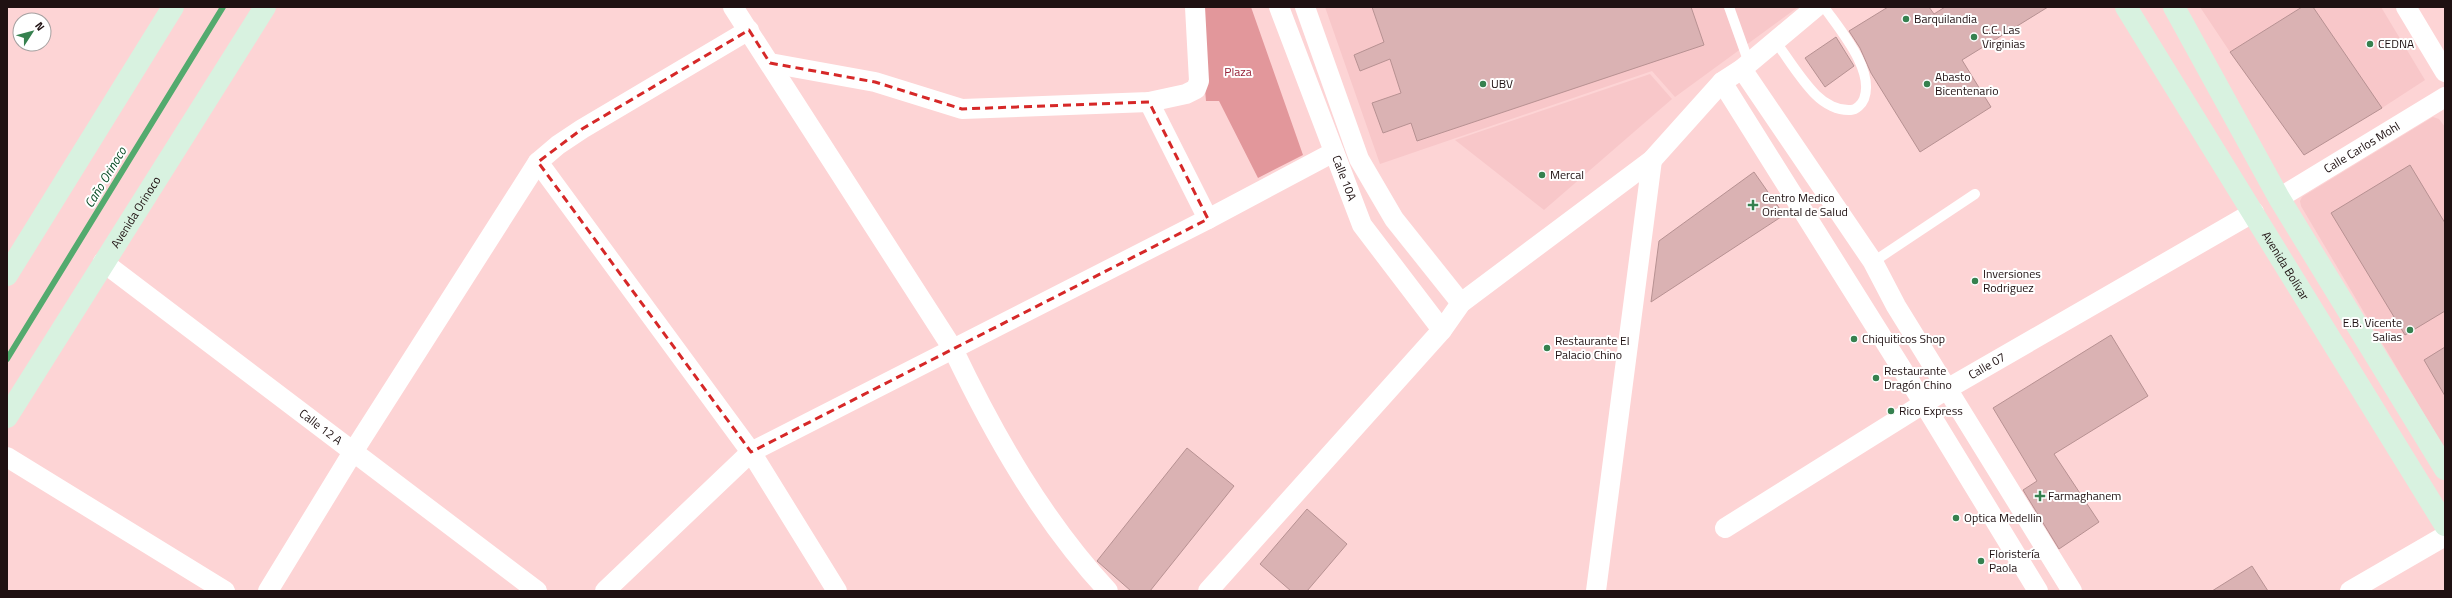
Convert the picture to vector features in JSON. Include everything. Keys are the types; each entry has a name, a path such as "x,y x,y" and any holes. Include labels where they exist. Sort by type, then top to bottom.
{"street":[{"path":"7,275 173,7"},
{"name":"Avenida Orinoco","path":"7,417 103,262 265,7"},
{"path":"733,7 953,350 976,397 1053,525 1108,591"},
{"path":"770,63 875,82 962,109 1149,102 1186,94 1196,89 1199,81 1195,7"},
{"name":"Calle 10A","path":"1279,7 1362,225 1442,330"},
{"name":"Calle 10A","path":"1305,7 1359,159 1394,219 1461,302"},
{"path":"1208,591 1442,330 1461,302 1652,160 1722,82 1745,66 1816,7"},
{"name":"Avenida Bolívar","path":"2126,7 2254,212 2445,525"},
{"path":"2174,7 2279,198 2445,469"},
{"path":"2406,7 2445,72"},
{"path":"268,591 353,452 538,162 558,145 576,133 749,30"},
{"path":"1745,66 1872,262 1947,389 2072,591"},
{"path":"1722,82 1924,404 2038,591"},
{"name":"Calle Carlos Mohl","path":"2279,198 2445,97"},
{"path":"1149,102 1208,219"},
{"path":"605,591 751,452 1208,219 1334,152"},
{"path":"1596,591 1652,160"},
{"path":"538,162 751,452 837,591"},
{"name":"Calle 07","path":"1725,528 1947,389 2254,212"},
{"name":"Calle 12 A","path":"103,262 537,591"},
{"path":"7,457 225,591"},
{"path":"2350,591 2445,536"}],"lane":[{"path":"1729,7 1745,66"},
{"path":"1775,41 1816,95 1838,110 1853,110 1862,103 1866,95 1864,73 1852,48 1824,7"},
{"path":"1872,262 1975,194"}],"highlighted area":[{"path":"749,30 770,63 875,82 962,109 1149,102 1208,219 751,452 538,162 582,129"}],"shaded area":[{"name":"UBV","path":"1325,7 1798,7 1675,97 1652,71 1380,164"},
{"path":"2200,7 2302,7 2230,52"},
{"name":"CEDNA","path":"2313,7 2381,7 2425,80 2382,108"},
{"name":"Mercal","path":"1650,74 1672,99 1544,210 1455,140"},
{"name":"E.B. Vicente Salias","path":"2433,117 2439,119 2445,127 2445,449 2301,206 2300,201 2302,197"}],"green space":[{"name":"Plaza","path":"1198,7 1251,7 1303,155 1258,178 1219,101 1206,101"}],"building":[{"name":"UBV","path":"1372,7 1691,7 1704,45 1417,141 1411,123 1383,133 1372,103 1401,93 1390,59 1360,71 1354,55 1384,42"},
{"name":"Abasto Bicentenario","path":"1888,7 1929,7 1934,14 1945,7 2048,7 1962,60 1991,107 1920,152 1871,73 1860,48 1849,31"},
{"path":"2302,7 2313,7 2382,108 2304,155 2230,52"},
{"path":"1836,37 1854,66 1825,87 1805,58"},
{"path":"2410,165 2445,223 2445,311 2405,335 2331,213"},
{"path":"1754,172 1784,215 1651,302 1659,241"},
{"path":"2111,335 2148,396 2054,454 2099,522 2059,549 2023,490 2037,481 1993,408"},
{"path":"2445,347 2445,396 2424,360"},
{"path":"1187,448 1234,486 1150,591 1131,591 1097,561"},
{"path":"1307,509 1347,544 1307,591 1291,591 1260,564"},
{"path":"2252,566 2268,591 2212,591"}],"waterway":[{"name":"Caño Orinoco","path":"7,359 223,7"}],"place":[{"name":"Barquilandia","path":"1906,19"},
{"name":"C.C. Las Virginias","path":"1974,37"},
{"name":"CEDNA","path":"2370,44"},
{"name":"UBV","path":"1483,84"},
{"name":"Abasto Bicentenario","path":"1927,84"},
{"name":"Mercal","path":"1542,175"},
{"name":"Centro Medico Oriental de Salud","path":"1753,205"},
{"name":"Inversiones Rodriguez","path":"1975,281"},
{"name":"E.B. Vicente Salias","path":"2410,330"},
{"name":"Chiquiticos Shop","path":"1854,339"},
{"name":"Restaurante El Palacio Chino","path":"1547,348"},
{"name":"Restaurante Dragón Chino","path":"1876,378"},
{"name":"Rico Express","path":"1891,411"},
{"name":"Farmaghanem","path":"2040,496"},
{"name":"Optica Medellin","path":"1956,518"},
{"name":"Floristería Paola","path":"1981,561"}]}
